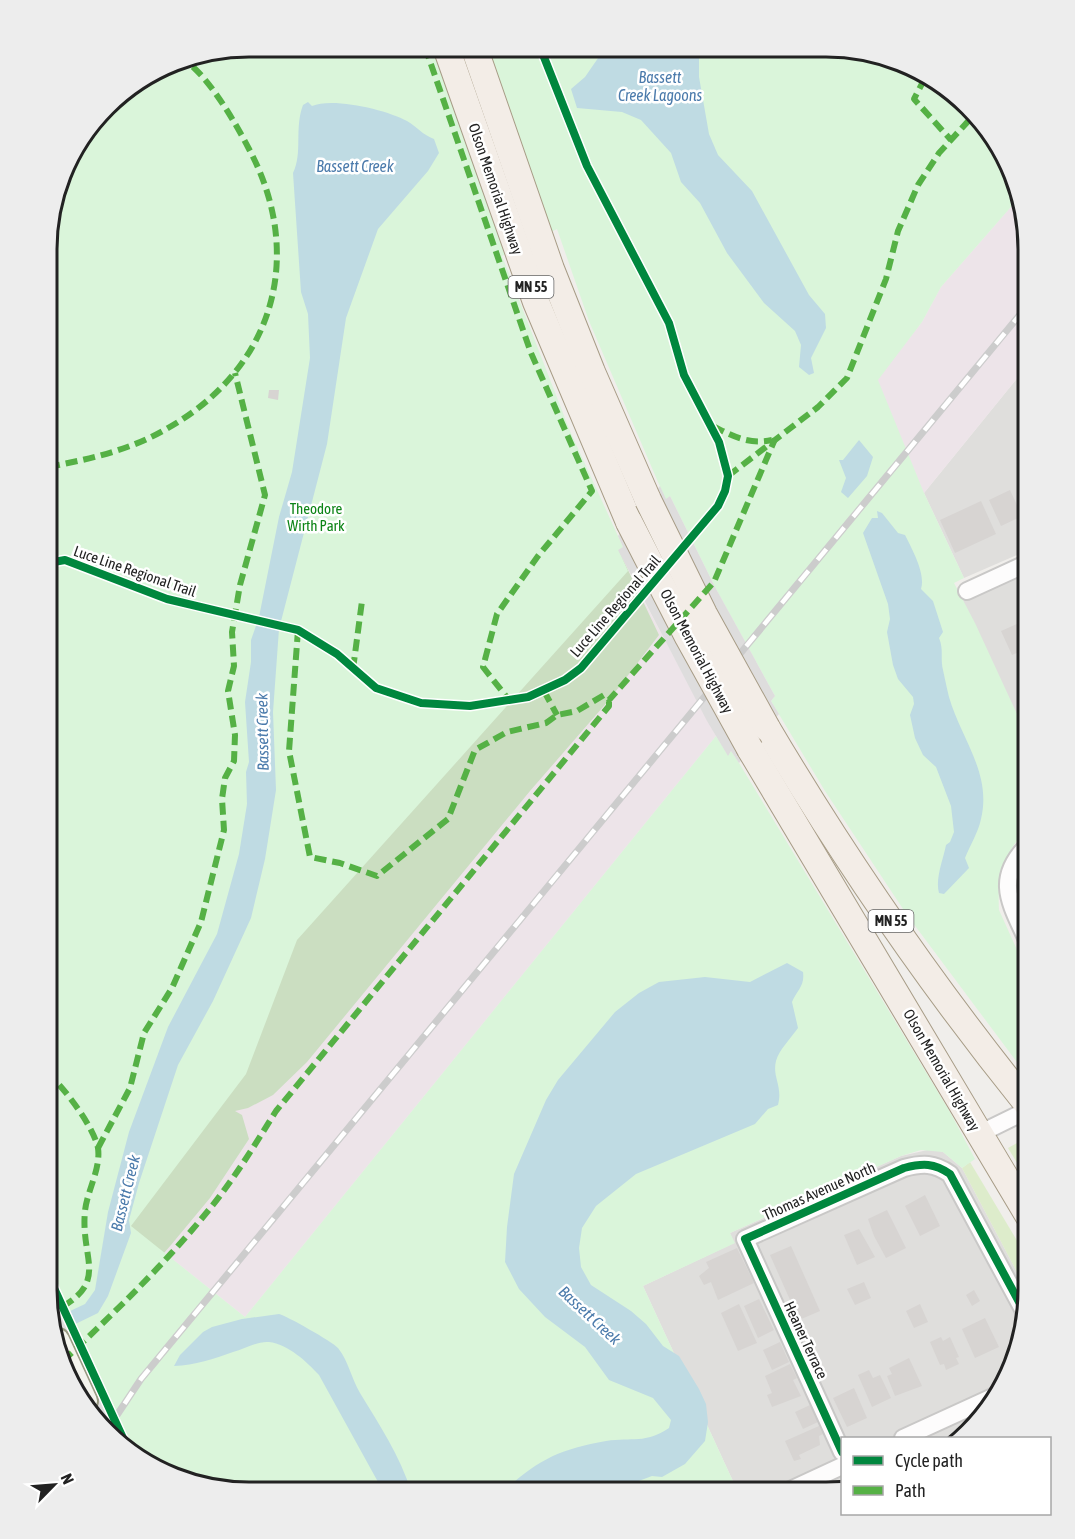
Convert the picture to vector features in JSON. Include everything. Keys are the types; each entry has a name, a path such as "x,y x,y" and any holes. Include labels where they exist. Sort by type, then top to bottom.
{"main road":[{"name":"Olson Memorial Highway","path":"450,57 536,302 629,522 688,637 750,749 906,1007 1018,1198"},
{"name":"Olson Memorial Highway","path":"477,57 551,269 592,372 648,500 704,614 767,728 815,808 881,908 967,1028 1018,1092"}],"street":[{"path":"967,591 1018,568"},
{"path":"1018,859 1006,879 1008,897 1018,920"},
{"path":"979,1134 1018,1115"},
{"name":"Thomas Avenue North","path":"745,1239 904,1168 923,1163 938,1166 950,1174 1018,1300"},
{"name":"Heaner Terrace","path":"745,1239 841,1448"},
{"path":"905,1437 982,1402"},
{"path":"808,1482 841,1467"}],"shaded area":[{"path":"1012,205 1018,249 1018,377 924,493 755,662 715,587 922,322 941,287"},
{"path":"1018,377 1018,554 964,578 924,493"},
{"path":"628,571 716,736 245,1317 131,1226"},
{"path":"1018,577 1018,717 963,601"},
{"path":"932,1149 943,1152 962,1168 1018,1274 1018,1302 1014,1327 1008,1352 998,1375 986,1397 949,1437 841,1437 841,1481 733,1482 643,1286 734,1243 730,1233 901,1156"}],"green space":[{"path":"249,57 280,57 487,232 619,551 659,635 609,700 530,791 307,1062 273,1095 248,1108 235,1111 242,1115 249,1139 210,1198 171,1245 156,1262 135,1270 77,785 203,63"},
{"name":"Theodore Wirth Park","path":"249,57 826,57 876,64 899,72 933,89 970,122 986,142 1008,187 1012,205 941,287 922,322 878,380 924,493 964,578 954,583 1018,716 1018,840 1008,856 1001,876 999,910 1018,952 1018,1064 907,915 825,791 771,701 775,696 715,587 670,496 666,500 589,321 557,229 502,256 570,431 623,547 619,551 628,571 297,940 246,1074 131,1226 245,1317 716,736 728,755 731,751 739,763 950,1112 975,1159 962,1168 943,1152 921,1150 901,1156 730,1233 735,1243 643,1286 733,1482 249,1482 224,1480 187,1472 142,1450 126,1437 57,1288 57,249 59,224 67,187 83,153 113,113 153,83 187,67 224,59"},
{"path":"1018,1142 1018,1164 1008,1148"},
{"path":"970,1162 1018,1242 1018,1274 962,1168"}],"water":[{"name":"Bassett Creek Lagoons","path":"599,57 699,57 699,77 709,134 718,155 752,191 809,295 825,314 826,328 811,358 814,373 809,375 799,367 801,345 795,331 764,303 727,253 700,203 681,182 671,153 641,120 622,112 577,108 571,89 585,77"},
{"name":"Bassett Creek","path":"308,102 312,106 346,104 374,109 398,117 434,139 439,153 428,171 378,229 346,318 327,444 279,629 273,712 276,790 265,859 251,918 213,1001 178,1065 139,1183 129,1220 131,1233 108,1296 98,1313 62,1331 59,1316 85,1304 95,1290 108,1212 129,1132 168,1027 217,934 239,854 247,804 246,772 249,762 245,702 251,662 251,640 259,617 279,517 292,472 310,358 308,314 301,292 293,173 298,157 299,123 303,105"},
{"path":"859,440 873,457 867,476 848,498 841,492 846,478 839,460 843,460"},
{"path":"877,511 882,513 898,533 905,535 920,569 921,589 933,601 943,632 939,638 949,697 974,756 982,786 981,819 965,858 969,868 944,894 939,893 938,882 946,845 950,842 954,832 951,806 936,767 923,755 915,738 910,715 914,704 913,697 898,679 893,665 887,632 890,619 888,604 863,533 872,518 878,518"},
{"path":"787,963 803,972 802,984 792,1002 798,1028 782,1048 776,1061 778,1105 768,1109 755,1124 636,1174 596,1206 582,1228 579,1248 581,1267 591,1285 631,1311 646,1324 663,1346 679,1356 706,1404 708,1422 705,1441 685,1464 662,1477 652,1476 636,1482 514,1482 538,1464 562,1452 606,1441 653,1436 669,1428 671,1420 653,1398 609,1380 585,1347 545,1317 519,1289 505,1262 514,1174 546,1100 558,1080 615,1012 639,993 659,982 705,977 750,982"},
{"path":"279,1314 309,1329 338,1348 354,1382 395,1453 408,1482 378,1482 319,1375 303,1359 283,1346 269,1342 260,1343 219,1357 174,1366 180,1355 203,1332 212,1327 242,1319"}],"pier":[{"path":"660,486 666,499 670,496 715,587 775,696 771,701 779,714 739,763 731,751 728,756 707,721 618,550 623,547 618,536"},
{"path":"246,614 291,624 289,631 244,622"},
{"path":"57,1288 126,1437 89,1397 77,1375 67,1352 61,1327"}],"building":[{"path":"269,390 279,390 278,400 268,398"},
{"path":"1010,490 1018,507 1018,518 1001,526 989,500"},
{"path":"981,501 996,534 955,553 940,520"},
{"path":"1018,623 1018,652 1012,655 1001,631"},
{"path":"925,1195 940,1226 920,1236 905,1206"},
{"path":"887,1210 906,1248 886,1258 868,1219"},
{"path":"859,1229 875,1257 857,1265 844,1235"},
{"path":"791,1246 820,1311 799,1320 770,1255"},
{"path":"737,1248 754,1283 718,1300 711,1282 704,1285 699,1276 709,1268 706,1262"},
{"path":"864,1282 871,1298 855,1305 847,1289"},
{"path":"974,1290 980,1301 972,1306 966,1295"},
{"path":"759,1299 774,1330 758,1338 744,1306"},
{"path":"739,1304 757,1343 738,1351 721,1313"},
{"path":"920,1304 928,1322 914,1328 906,1311"},
{"path":"985,1318 999,1347 975,1358 962,1329"},
{"path":"941,1337 943,1341 950,1337 959,1357 956,1358 959,1364 946,1370 944,1364 940,1365 930,1342"},
{"path":"780,1342 789,1362 772,1370 763,1350"},
{"path":"909,1358 922,1386 895,1396 887,1376 892,1374 889,1368"},
{"path":"790,1364 797,1378 793,1380 801,1396 772,1407 767,1395 772,1393 765,1376"},
{"path":"869,1370 873,1378 880,1375 891,1398 872,1407 858,1375"},
{"path":"854,1388 867,1418 847,1427 833,1398"},
{"path":"810,1405 818,1422 803,1429 795,1412"},
{"path":"819,1426 823,1434 819,1436 820,1445 799,1455 801,1459 794,1461 785,1441"}],"railway":[{"path":"111,1423 141,1379 1018,317"}],"marked path":[{"path":"428,57 531,353 592,491 538,556 497,614 483,667 509,700"},
{"path":"57,465 95,457 140,442 168,428 204,403 233,374 255,342 270,306 276,268 275,229 266,189 249,149 229,113 211,87 192,66"},
{"path":"922,83 914,99 951,140"},
{"path":"728,476 818,407 847,378 886,279 898,231 918,185 939,153 969,121"},
{"path":"98,1148 130,1088 144,1033 172,988 201,922 224,830 222,799 225,778 234,761 235,735 228,691 234,666 232,632 240,585 265,495 235,373"},
{"path":"713,426 748,440 772,440"},
{"path":"298,630 289,751 310,857 340,863 377,876 448,819 475,750 507,732 546,723 557,715 577,711 604,695 609,700 714,582 775,439"},
{"path":"353,669 362,601"},
{"path":"544,691 557,715"},
{"path":"69,1356 159,1267 195,1227 238,1171 276,1111 609,706 609,700"},
{"path":"57,1083 84,1118 98,1148 96,1172 85,1211 89,1269 87,1280 82,1291 58,1308"}],"cycle path":[{"name":"Luce Line Regional Trail","path":"57,561 65,560 167,599 298,630 337,654 376,688 421,703 470,706 528,697 565,680 581,668 718,506 725,491 728,476 719,442 684,375 669,323 587,166 544,57"},
{"path":"841,1450 745,1239 904,1168 917,1165 933,1166 950,1174 1018,1300"},
{"path":"57,1295 120,1432"}]}
